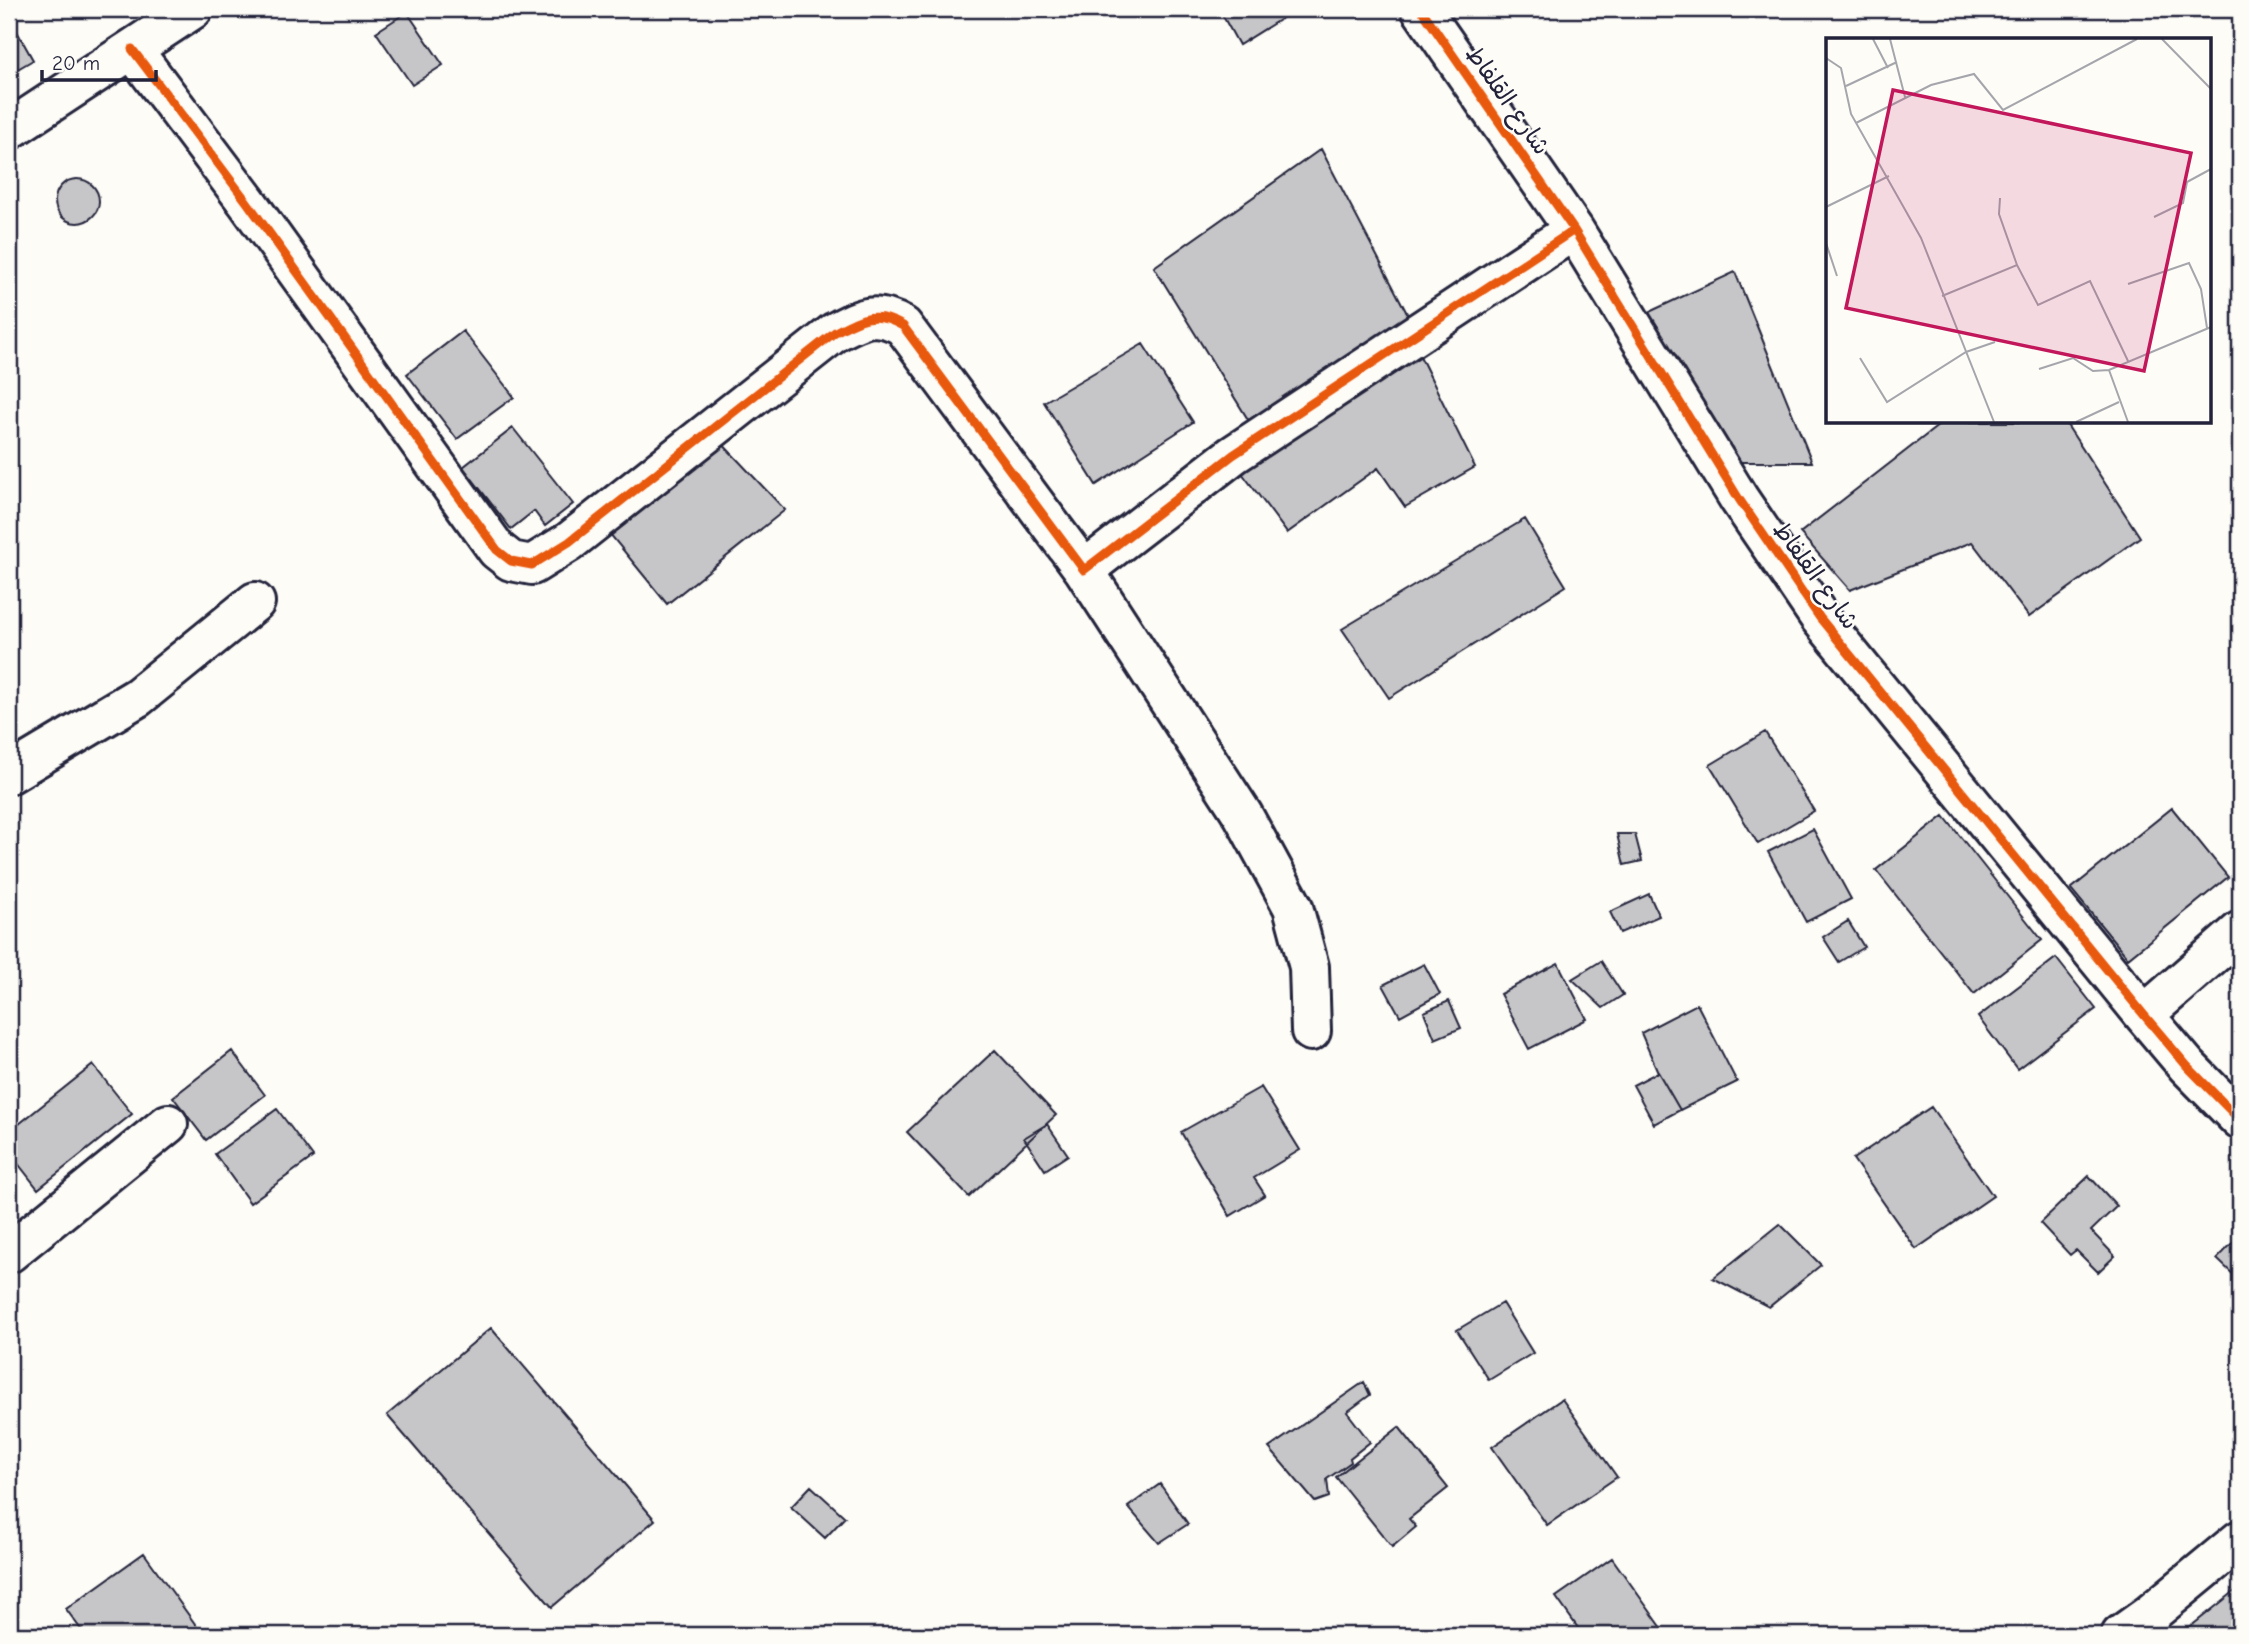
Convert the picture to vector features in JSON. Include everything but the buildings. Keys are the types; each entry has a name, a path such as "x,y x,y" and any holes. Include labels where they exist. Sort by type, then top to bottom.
{"street":[{"path":"9,130 193,9"},
{"name":"شارع القلفاط","path":"1421,9 1574,230 1724,476 1820,618 2144,1015 2187,1066 2240,1120"},
{"path":"132,49 255,214 497,550 511,561 531,565 569,542 835,332 853,322 870,317 887,317 903,326 1084,570 1242,815 1293,907 1309,967 1311,1031"},
{"path":"1084,570 1233,455 1574,230"},
{"path":"9,774 138,697 255,602"},
{"path":"2144,1015 2240,931"},
{"path":"9,1252 168,1124"},
{"path":"2142,1629 2240,1540"}],"cycle path":[{"path":"1421,9 1574,230 1739,499 1820,618 2144,1015 2187,1066 2240,1120"},
{"path":"132,49 247,202 497,550 511,561 532,565 569,542 835,332 861,320 876,317 903,326 1084,570 1233,455 1574,230"}]}
